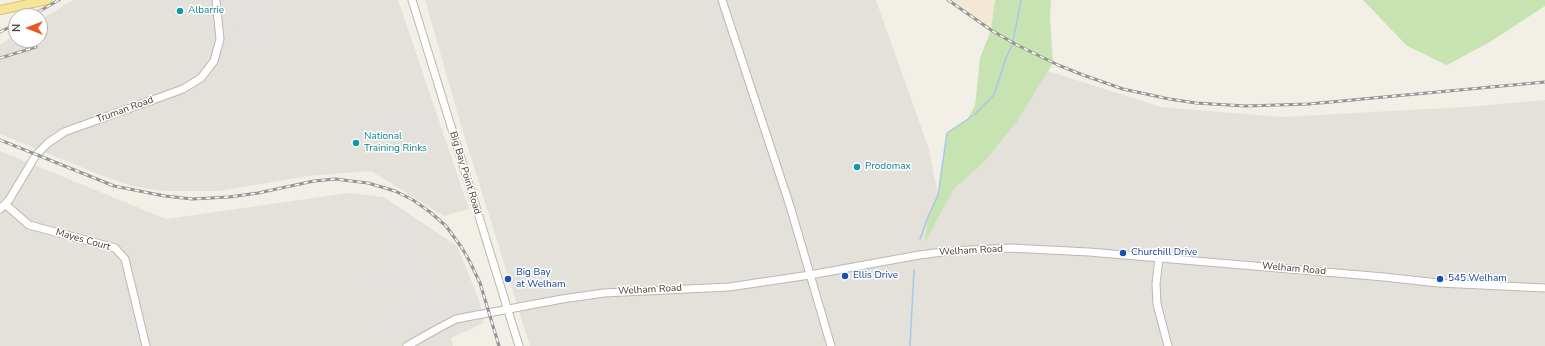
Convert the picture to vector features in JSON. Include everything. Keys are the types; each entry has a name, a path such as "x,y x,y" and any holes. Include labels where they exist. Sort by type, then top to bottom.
{"main road":[{"path":"0,10 47,0"}],"street":[{"name":"Truman Road","path":"2,206 9,200 36,155 48,143 64,132 183,89 201,78 214,60 220,39 216,0"},
{"name":"Big Bay Point Road","path":"412,0 518,346"},
{"path":"722,0 790,206 831,346"},
{"name":"Mayes Court","path":"2,206 29,225 115,248 125,259 146,346"},
{"name":"Welham Road","path":"408,346 456,319 562,299 604,292 729,287 950,251 1010,248 1089,252 1438,283 1545,288"},
{"path":"1159,258 1156,284 1157,304 1168,346"}],"shaded area":[{"path":"73,0 398,0 469,209 444,216 371,171 308,176 220,191 162,191 132,186 98,174 0,134 0,45 8,40 8,48 48,48 48,15"},
{"path":"234,0 276,0 277,4 276,8 273,10 237,21"},
{"path":"425,0 876,0 929,149 938,195 928,217 924,242 954,189 985,161 1017,122 1048,71 1161,107 1282,117 1465,107 1545,100 1545,346 530,346 460,122"},
{"path":"948,0 995,0 991,30 969,15"},
{"path":"273,14 281,43 243,55 235,26"},
{"path":"426,106 438,141 388,154 376,119"},
{"path":"0,151 166,219 348,193 384,197 457,246 480,303 484,323 451,338 453,346 0,346"},
{"path":"386,208 401,211 413,223 430,301 425,303 429,325 377,333 374,317 414,305 409,284 399,286 400,291 383,292 382,288 368,293 362,276 405,267 409,279 401,244 398,242"},
{"path":"437,234 467,287 465,288 468,304 434,317 430,301 456,291 452,292 455,285 452,273 448,269 442,271 436,241 430,237"}],"green space":[{"path":"995,0 1051,0 1050,19 1053,63 1017,122 985,161 954,189 924,244 928,217 938,195 947,133 967,120 975,106 980,58 991,30"},
{"path":"1363,0 1545,0 1545,6 1490,42 1447,65 1407,46"}],"waterway":[{"path":"1013,41 1021,0"},
{"path":"920,239 938,195 947,133 974,115 994,95 1006,58 1012,45"},
{"path":"910,346 914,270"}],"railway":[{"path":"45,8 59,0"},
{"path":"948,0 991,30 1015,44 1058,65 1123,89 1196,103 1245,106 1309,104 1545,82"},
{"path":"0,32 8,28"},
{"path":"0,58 33,48"},
{"path":"0,140 114,186 165,196 192,199 229,197 258,193 314,181 335,179 368,183 395,191 413,200 430,212 446,226 462,248 480,283 499,346"}],"place":[{"name":"Albarrie","path":"180,11"},
{"name":"National Training Rinks","path":"356,143"},
{"name":"Prodomax","path":"857,167"},
{"name":"Churchill Drive","path":"1123,253"},
{"name":"Ellis Drive","path":"845,276"},
{"name":"Big Bay at Welham","path":"508,279"},
{"name":"545 Welham","path":"1440,279"}]}
